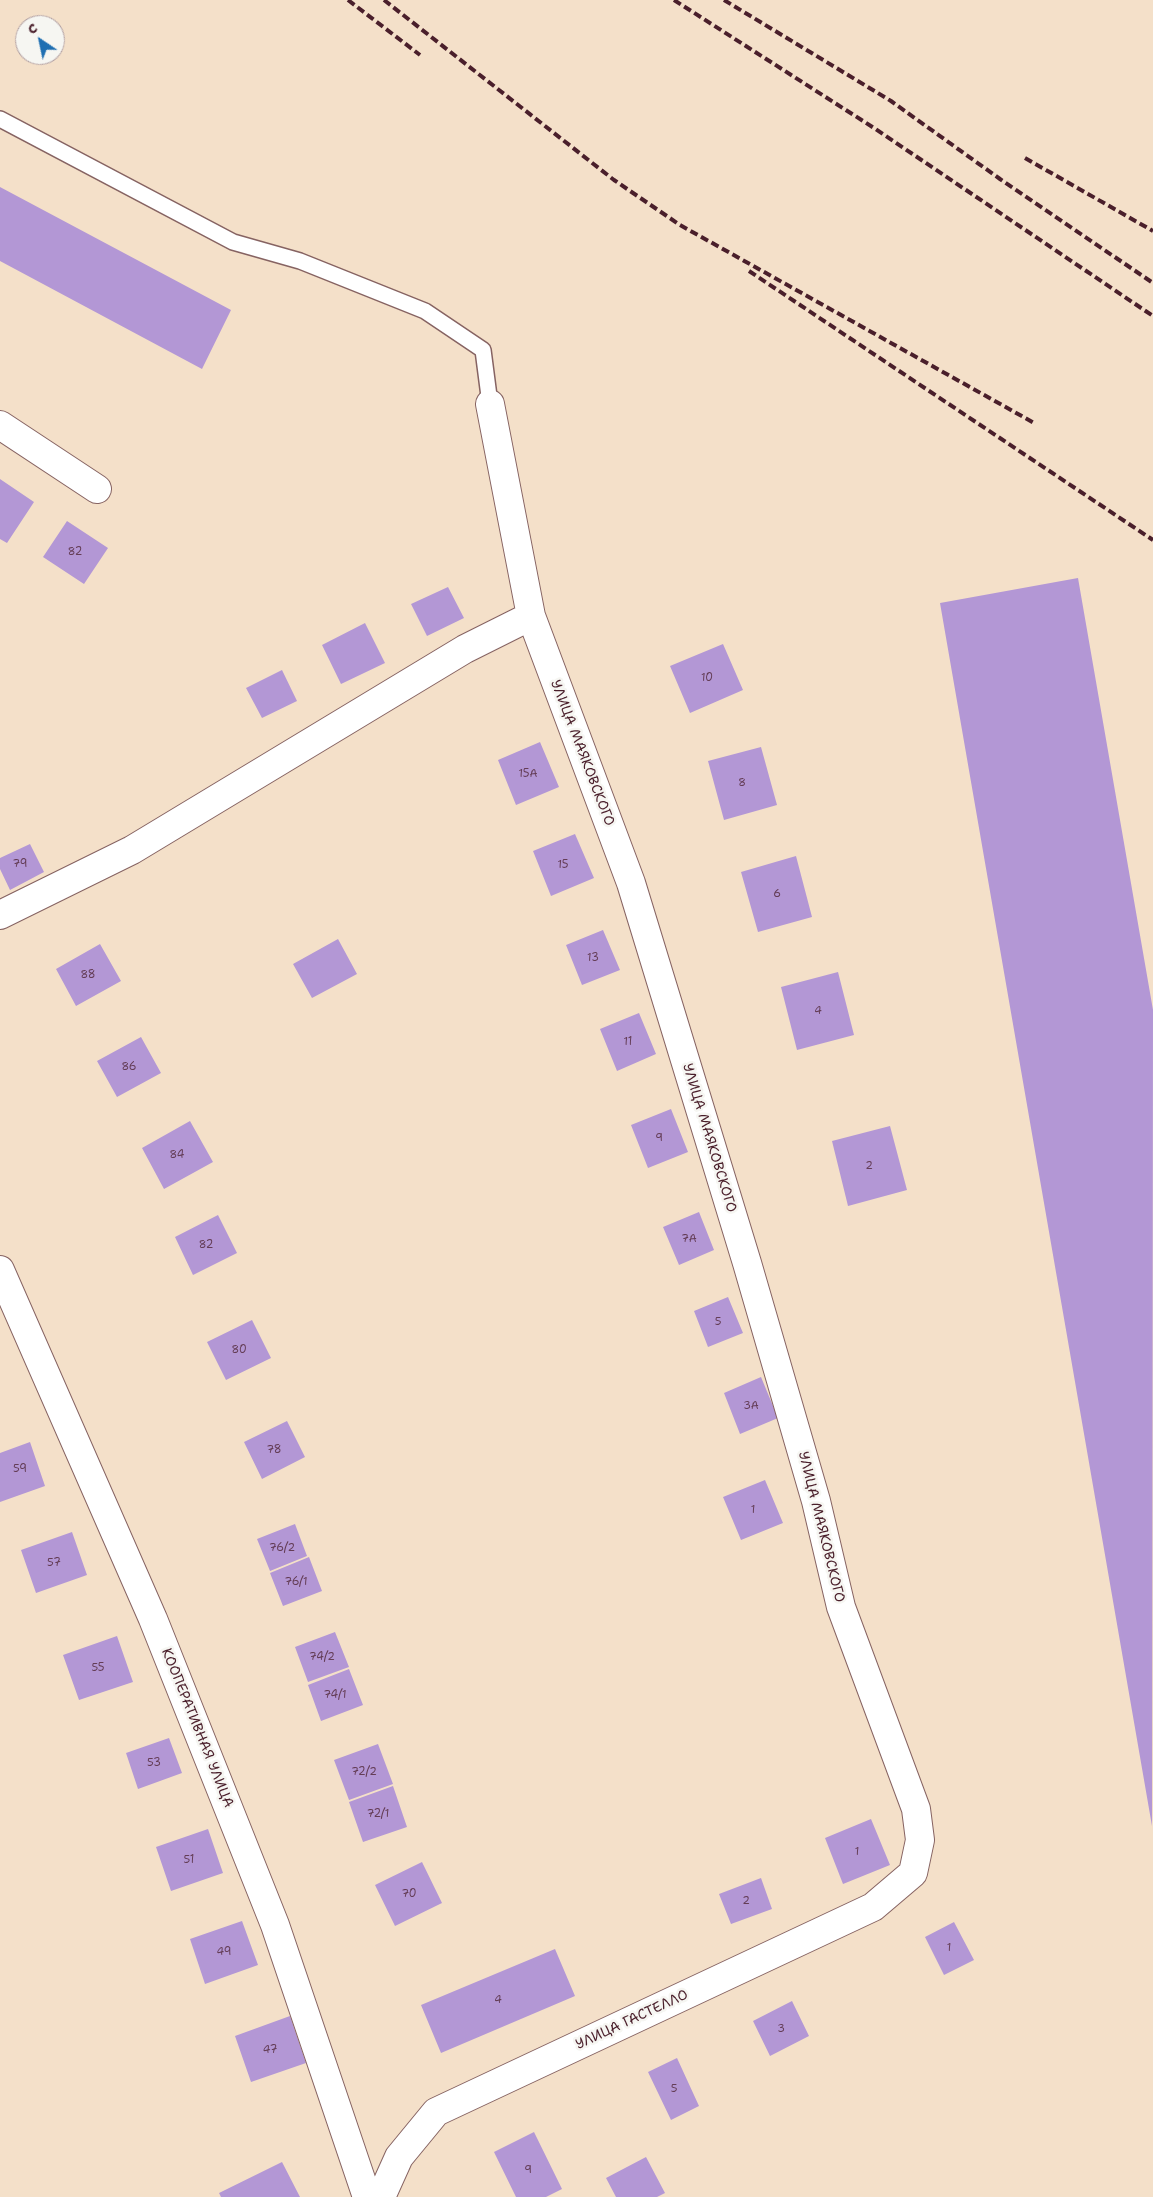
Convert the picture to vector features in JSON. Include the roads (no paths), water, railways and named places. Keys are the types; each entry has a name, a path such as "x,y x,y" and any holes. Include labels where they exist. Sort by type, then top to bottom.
{"street":[{"name":"УЛИЦА МАЯКОВСКОГО","path":"490,404 531,616 631,883 747,1263 811,1482 841,1607 916,1809 920,1840 913,1872"},
{"path":"0,425 97,489"},
{"path":"0,915 132,850 465,649 531,616"},
{"name":"КООПЕРАТИВНАЯ УЛИЦА","path":"0,1270 153,1619 275,1925 367,2197"},
{"name":"УЛИЦА ГАСТЕЛЛО","path":"381,2197 399,2157 436,2112 873,1907 913,1872"}],"lane":[{"path":"0,119 233,242 300,261 425,311 483,350 490,404"}],"railway":[{"path":"348,0 420,55"},
{"path":"384,0 614,180 680,225 1036,424"},
{"path":"674,0 874,128 1153,316"},
{"path":"724,0 891,101 1000,179 1153,283"},
{"path":"1025,158 1153,231"},
{"path":"749,271 1153,540"}]}
